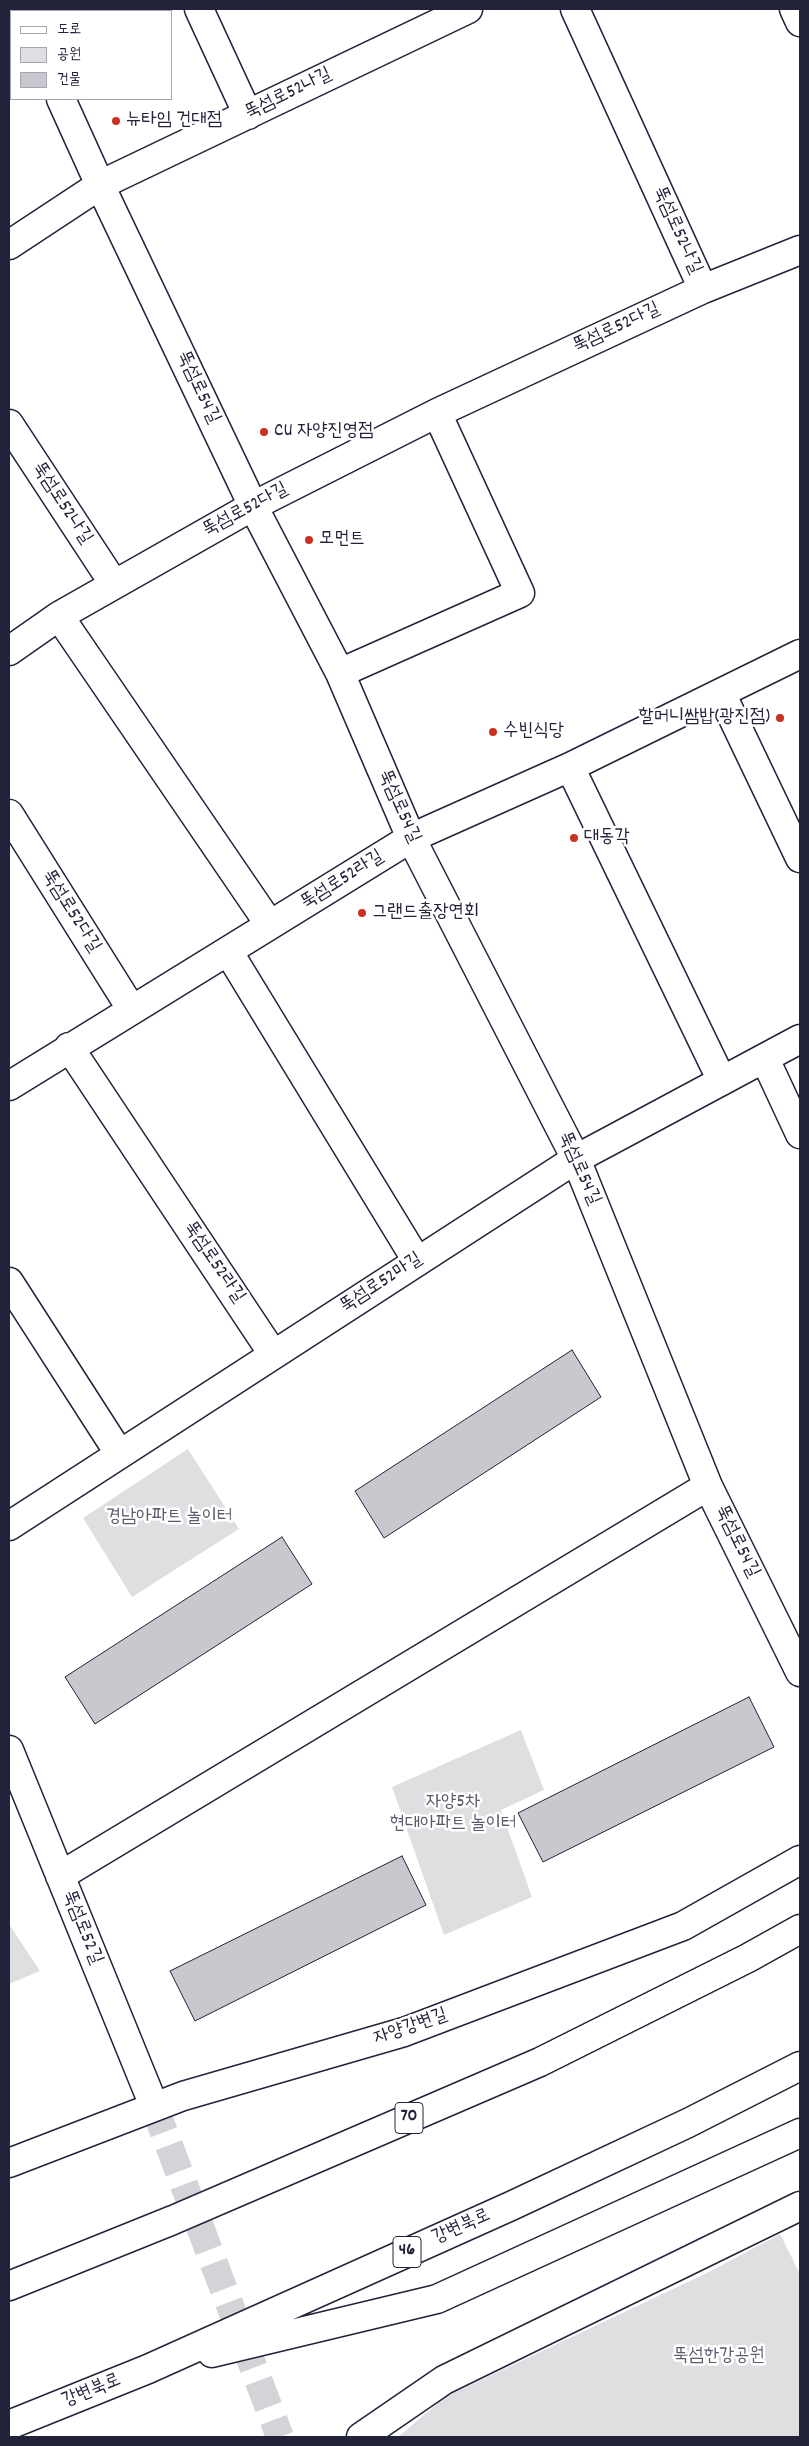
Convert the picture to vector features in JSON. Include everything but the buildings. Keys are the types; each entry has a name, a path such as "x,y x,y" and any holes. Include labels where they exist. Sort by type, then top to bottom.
{"main road":[{"path":"199,9 248,115"},
{"name":"뚝섬로52나길","path":"9,245 100,185 468,9"},
{"name":"뚝섬로52나길","path":"575,9 703,289"},
{"path":"794,9 800,22"},
{"name":"뚝섬로54길","path":"62,100 100,185 253,506 340,673 411,838 576,1159 708,1486 800,1672"},
{"name":"뚝섬로52다길","path":"9,651 59,616 253,506 437,413 703,289 800,250"},
{"path":"340,673 520,593 437,413"},
{"name":"뚝섬로52나길","path":"9,424 114,584"},
{"path":"59,616 270,925"},
{"name":"뚝섬로52라길","path":"9,1086 69,1047 411,838 570,767 800,654"},
{"path":"721,693 800,858"},
{"path":"570,767 722,1081"},
{"name":"뚝섬로52다길","path":"9,814 132,1010"},
{"path":"228,951 418,1261"},
{"name":"뚝섬로52마길","path":"9,1526 119,1453 576,1159 800,1040"},
{"name":"뚝섬로52라길","path":"69,1047 273,1354"},
{"path":"765,1058 800,1134"},
{"path":"9,1282 119,1453"},
{"path":"60,1876 708,1486"},
{"name":"뚝섬로52길","path":"9,1750 154,2106"},
{"name":"자양강변길","path":"9,2163 154,2106 404,2032 683,1926 800,1860"},
{"name":"70","path":"9,2286 173,2220 540,2062 748,1958 800,1929"},
{"name":"강변북로","path":"9,2426 148,2369 528,2198 688,2123 800,2066"},
{"path":"148,2369 437,2299 800,2133"},
{"path":"361,2437 444,2380 800,2206"}],"green space":[{"name":"경남아파트 놀이터","path":"188,1449 239,1529 132,1597 83,1518"},
{"name":"자양5차 현대아파트 놀이터","path":"521,1730 544,1790 501,1810 532,1897 444,1935 392,1787"},
{"path":"9,1924 40,1971 9,1984"},
{"name":"뚝섬한강공원","path":"780,2234 800,2274 800,2437 398,2437 445,2397 711,2271"}],"tunnel":[{"path":"154,2106 280,2437"}],"place":[{"name":"뉴타임 건대점","path":"116,121"},
{"name":"CU 자양진영점","path":"264,432"},
{"name":"모먼트","path":"309,540"},
{"name":"할머니쌈밥(광진점)","path":"780,718"},
{"name":"수빈식당","path":"493,732"},
{"name":"대동각","path":"574,838"},
{"name":"그랜드출장연회","path":"362,913"}]}
